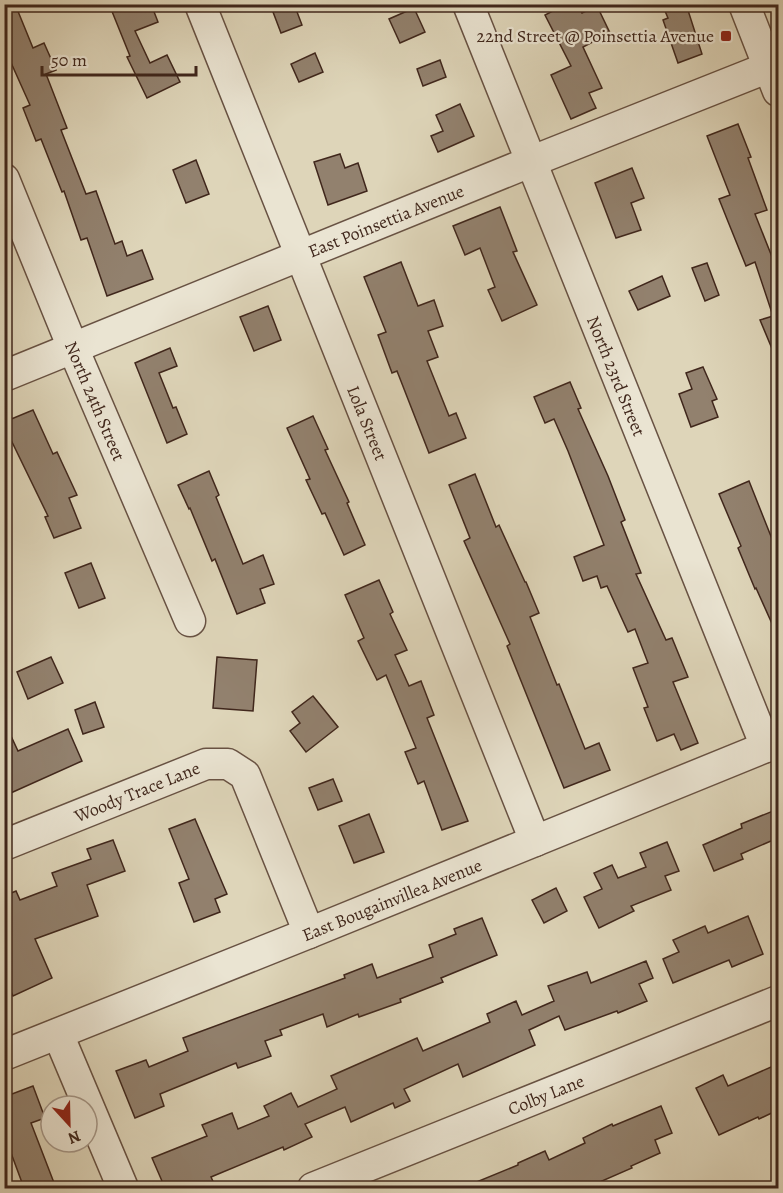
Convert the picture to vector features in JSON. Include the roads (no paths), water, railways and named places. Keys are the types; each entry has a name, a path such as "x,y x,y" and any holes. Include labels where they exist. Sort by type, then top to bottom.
{"street":[{"name":"Lola Street","path":"200,4 535,841"},
{"name":"North 23rd Street","path":"468,4 530,162 772,745"},
{"path":"744,4 772,65"},
{"name":"East Poinsettia Avenue","path":"4,376 772,65"},
{"name":"North 24th Street","path":"4,179 73,348 190,621"},
{"name":"East Bougainvillea Avenue","path":"4,1055 772,745"},
{"name":"Woody Trace Lane","path":"4,845 206,764 228,764 245,775 309,933"},
{"name":"Colby Lane","path":"313,1188 778,1001"},
{"path":"58,1034 123,1188"}],"place":[{"name":"22nd Street @ Poinsettia Avenue","path":"726,36"}]}
